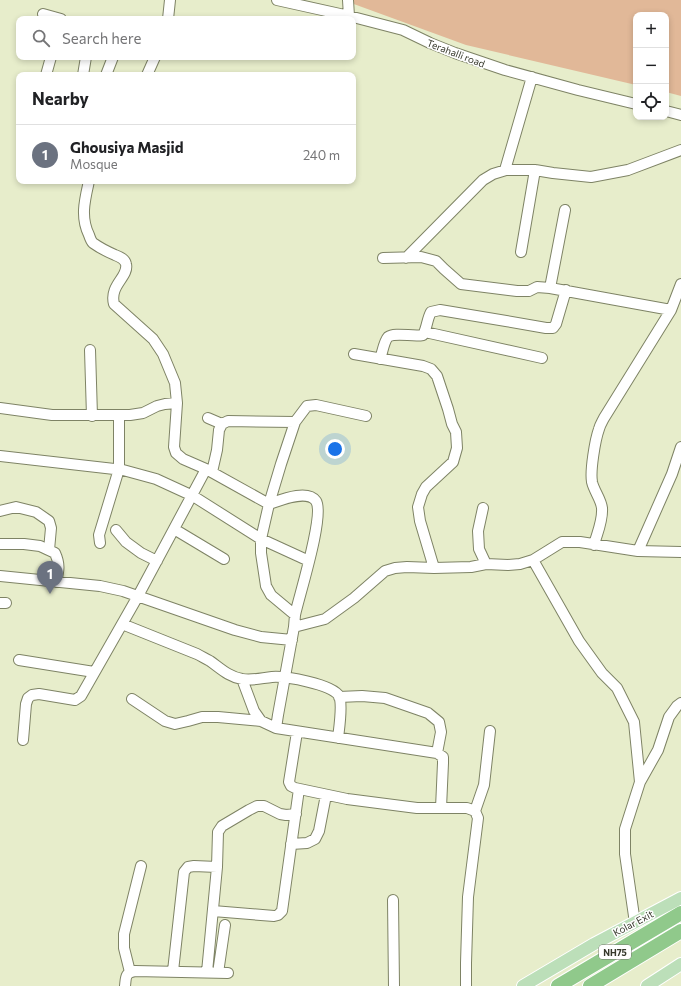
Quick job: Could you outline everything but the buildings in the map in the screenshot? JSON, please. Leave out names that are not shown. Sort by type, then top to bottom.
[{"type":"highway","name":"NH75","points":[[558,986],[676,915]]},
{"type":"highway","name":"NH75","points":[[590,986],[676,934]]},
{"type":"main road","name":"Kolar Exit","points":[[523,986],[594,944],[681,898]]},
{"type":"main road","points":[[647,986],[681,964]]},
{"type":"street","points":[[168,16],[170,0]]},
{"type":"street","name":"Terahalli road","points":[[277,0],[349,16]]},
{"type":"street","points":[[348,0],[349,16]]},
{"type":"street","points":[[43,14],[50,16]]},
{"type":"street","name":"Terahalli road","points":[[356,18],[403,30],[455,54],[504,70],[633,103]]},
{"type":"street","points":[[47,72],[50,60]]},
{"type":"street","points":[[84,72],[86,60]]},
{"type":"street","points":[[107,72],[112,60]]},
{"type":"street","points":[[148,72],[154,60]]},
{"type":"street","points":[[504,170],[532,77]]},
{"type":"street","points":[[669,112],[681,115]]},
{"type":"street","points":[[406,258],[483,180],[493,174],[504,170],[535,170],[591,177],[628,170],[681,150]]},
{"type":"street","points":[[521,252],[535,170]]},
{"type":"street","points":[[88,184],[84,204],[83,220],[92,242],[123,259],[126,264],[126,270],[114,291],[114,304],[153,339],[163,354],[175,383],[177,403],[174,447],[176,453],[183,459],[209,471],[269,504],[297,495],[309,497],[316,501],[318,510],[316,533],[294,615],[292,640],[276,728]]},
{"type":"street","points":[[550,288],[566,210]]},
{"type":"street","points":[[383,258],[421,257],[436,261],[461,284],[517,291],[529,291],[537,287],[550,288],[671,310]]},
{"type":"street","points":[[594,545],[602,523],[602,508],[592,482],[592,471],[598,430],[679,297],[681,284]]},
{"type":"street","points":[[380,359],[385,342],[388,338],[395,335],[423,335],[431,312],[440,310],[553,328],[556,324],[566,290]]},
{"type":"street","points":[[425,332],[542,358]]},
{"type":"street","points":[[90,350],[92,416]]},
{"type":"street","points":[[354,354],[424,366],[431,369],[437,376],[452,424],[456,432],[457,448],[453,462],[426,488],[422,494],[418,507],[420,521],[434,568]]},
{"type":"street","points":[[0,408],[52,415],[130,415],[143,413],[157,406],[177,403]]},
{"type":"street","points":[[294,615],[271,595],[266,586],[261,553],[261,539],[269,504],[295,422],[306,406],[316,405],[366,416]]},
{"type":"street","points":[[100,543],[99,535],[118,469],[119,415]]},
{"type":"street","points":[[208,418],[222,424]]},
{"type":"street","points":[[23,740],[26,704],[28,698],[32,695],[39,694],[75,700],[81,696],[174,529],[209,471],[217,450],[219,430],[222,424],[228,421],[295,422]]},
{"type":"street","points":[[638,552],[672,474],[681,447]]},
{"type":"street","points":[[0,456],[118,469],[156,479],[193,496],[261,539],[309,561]]},
{"type":"street","points":[[0,511],[16,507],[36,512],[49,521],[51,528],[49,550]]},
{"type":"street","points":[[482,508],[478,531],[479,549],[486,564]]},
{"type":"street","points":[[174,529],[224,559]]},
{"type":"street","points":[[116,530],[126,542],[141,553],[157,561]]},
{"type":"street","points":[[294,627],[325,619],[354,598],[385,571],[395,568],[472,567],[486,564],[520,564],[533,560],[562,542],[580,542],[638,552],[681,552]]},
{"type":"street","points":[[0,544],[40,546],[55,553],[59,560],[59,570],[56,582]]},
{"type":"street","points":[[533,560],[579,641],[602,673],[617,688],[634,722],[640,782]]},
{"type":"street","points":[[0,576],[100,586],[123,591],[235,630],[261,637],[292,640]]},
{"type":"street","points":[[122,624],[196,654],[208,660],[225,672],[242,680],[285,677],[333,690],[339,696],[341,716],[338,738]]},
{"type":"street","points":[[19,660],[94,672]]},
{"type":"street","points":[[242,680],[254,711],[261,720],[276,728],[436,753],[443,757],[441,808]]},
{"type":"street","points":[[339,696],[385,698],[428,714],[439,722],[441,732],[436,753]]},
{"type":"street","points":[[132,699],[165,721],[175,724],[202,717],[261,720]]},
{"type":"street","points":[[634,923],[625,854],[625,829],[640,782],[658,750],[669,717],[681,703]]},
{"type":"street","points":[[466,986],[468,897],[478,818],[475,811],[484,784],[490,731]]},
{"type":"street","points":[[297,732],[289,782],[291,786],[347,799],[417,808],[467,808],[475,811]]},
{"type":"street","points":[[212,911],[274,916],[278,915],[282,911],[300,789]]},
{"type":"street","points":[[291,844],[307,843],[315,839],[319,831],[326,795]]},
{"type":"street","points":[[206,972],[217,867],[218,832],[222,826],[258,806],[264,806],[280,814],[296,814]]},
{"type":"street","points":[[130,972],[124,948],[124,934],[141,866]]},
{"type":"street","points":[[174,971],[184,872],[188,867],[194,866],[217,867]]},
{"type":"street","points":[[393,900],[394,986]]},
{"type":"street","points":[[125,986],[126,976],[130,972],[135,971],[223,973],[225,925]]},
{"type":"shaded area","points":[[351,0],[681,0],[681,96],[669,93],[669,12],[633,12],[633,84],[466,45],[351,3]]},
{"type":"place","name":"Ghousiya Masjid","points":[[50,594]]}]
